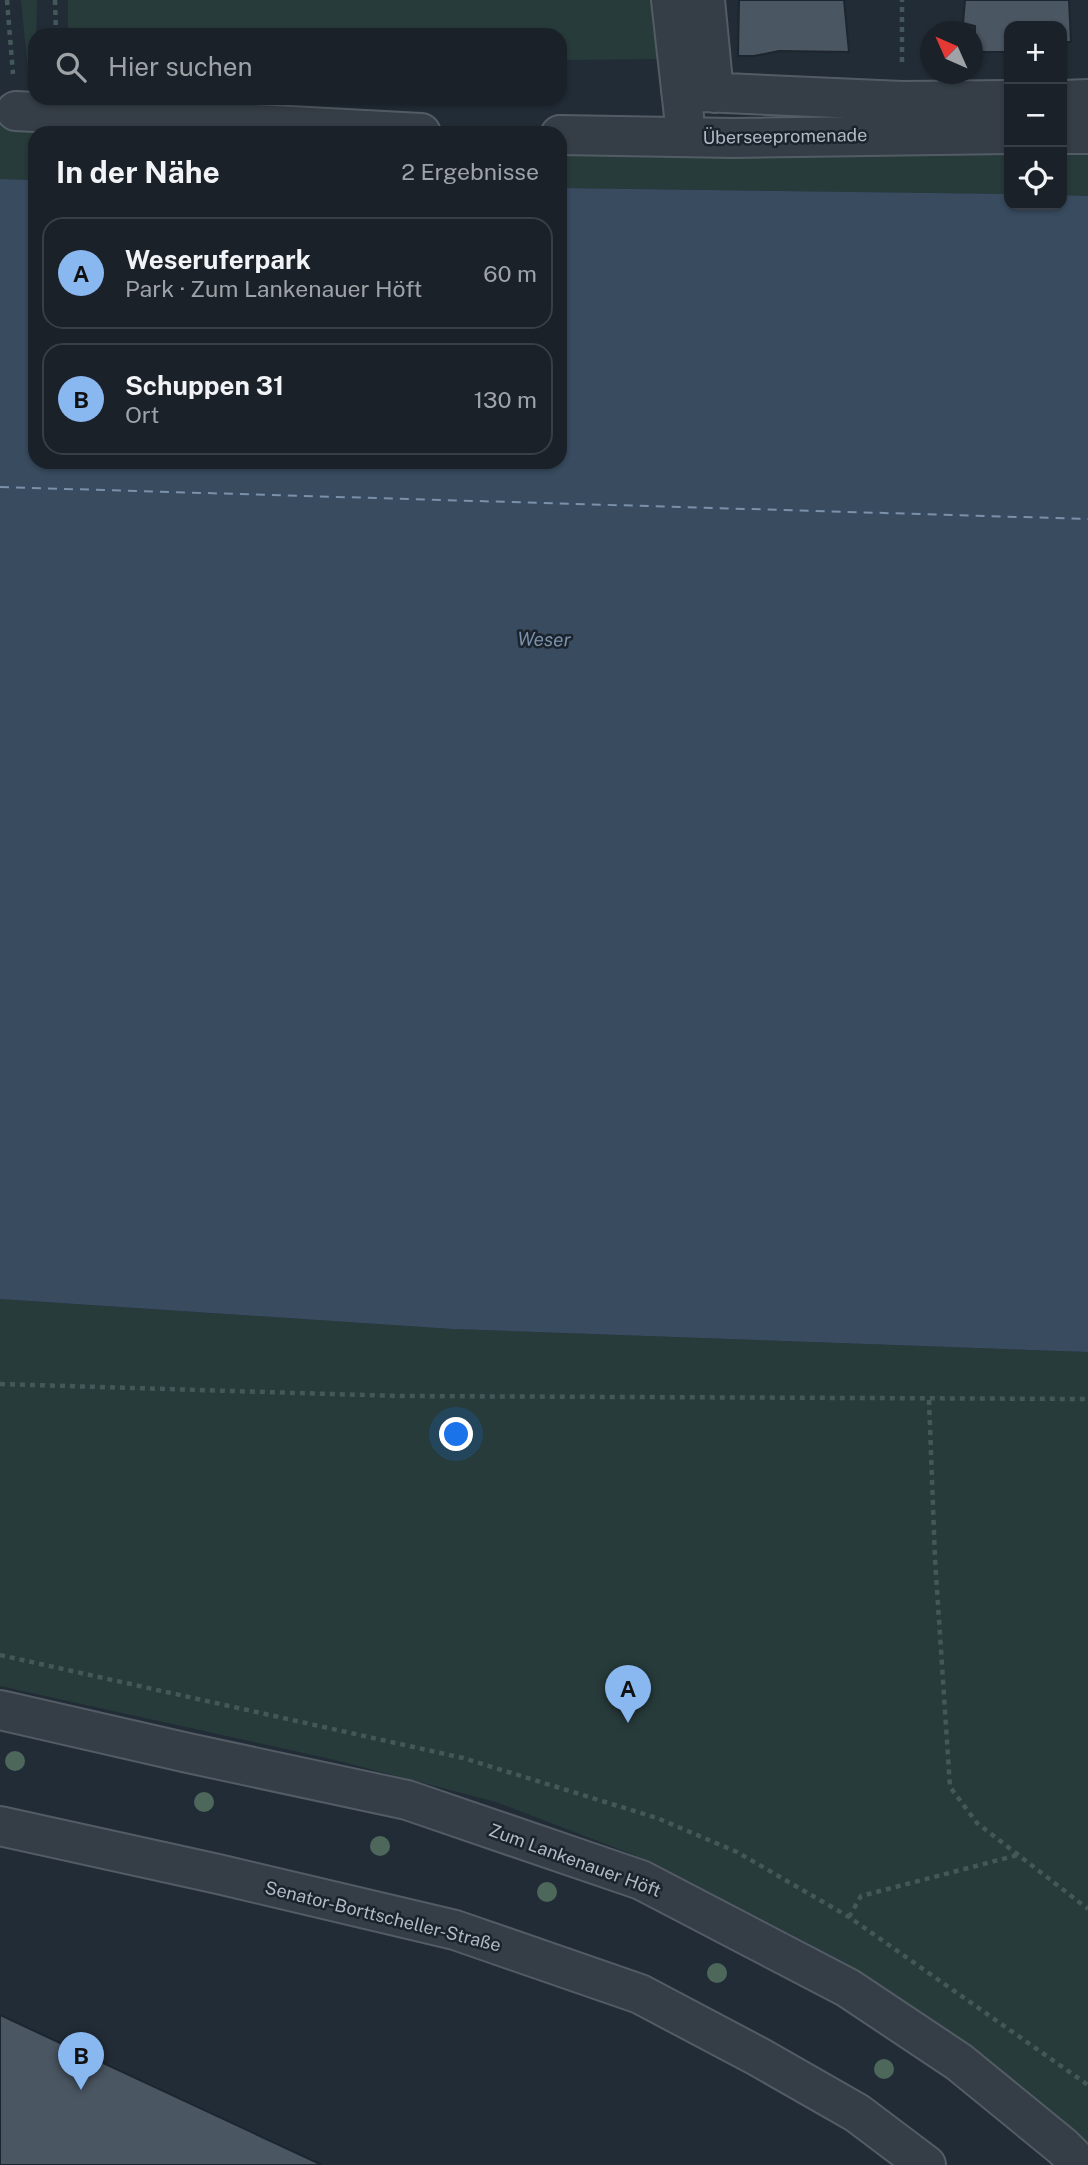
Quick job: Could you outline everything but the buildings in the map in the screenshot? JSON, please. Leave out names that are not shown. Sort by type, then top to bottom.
[{"type":"street","points":[[671,0],[698,92]]},
{"type":"street","points":[[687,137],[698,92],[705,0]]},
{"type":"street","name":"Überseepromenade","points":[[698,92],[902,101],[1004,100]]},
{"type":"street","points":[[1067,100],[1088,99]]},
{"type":"street","points":[[16,111],[57,111],[305,126]]},
{"type":"street","name":"Überseepromenade","points":[[567,135],[687,137],[1004,134]]},
{"type":"street","points":[[1067,134],[1088,134]]},
{"type":"street","name":"Zum Lankenauer Höft","points":[[0,1710],[407,1800],[641,1880],[848,1988],[959,2062],[1063,2147],[1081,2165]]},
{"type":"street","name":"Senator-Borttscheller-Straße","points":[[0,1826],[455,1930],[640,1994],[857,2113],[926,2165]]},
{"type":"path","points":[[8,0],[16,111]]},
{"type":"path","points":[[55,0],[56,28]]},
{"type":"path","points":[[902,0],[902,101]]},
{"type":"path","points":[[0,1384],[398,1396],[1088,1399]]},
{"type":"path","points":[[929,1400],[935,1559],[950,1787],[977,1823],[1088,1909]]},
{"type":"path","points":[[849,1917],[861,1896],[1018,1855]]},
{"type":"green space","points":[[21,0],[37,0],[36,28],[28,28],[28,71]]},
{"type":"green space","points":[[68,0],[656,0],[662,59],[567,60],[567,28],[68,28]]},
{"type":"green space","points":[[0,119],[104,126],[28,126],[28,180],[0,179]]},
{"type":"green space","points":[[1067,150],[1088,150],[1088,196],[1067,195]]},
{"type":"green space","points":[[567,151],[1004,151],[1004,194],[567,188]]},
{"type":"green space","points":[[0,1299],[452,1329],[1088,1352],[1088,2144],[957,2038],[880,1987],[800,1939],[647,1860],[496,1802],[335,1760],[0,1686]]},
{"type":"water","name":"Weser","points":[[0,179],[28,180],[28,469],[567,469],[567,188],[1004,194],[1004,210],[1067,210],[1067,195],[1088,196],[1088,1352],[452,1329],[0,1299]]},
{"type":"ferry route","points":[[0,487],[1088,519]]},
{"type":"place","name":"Weseruferpark","points":[[628,1723]]},
{"type":"place","name":"Schuppen 31","points":[[81,2090]]}]
